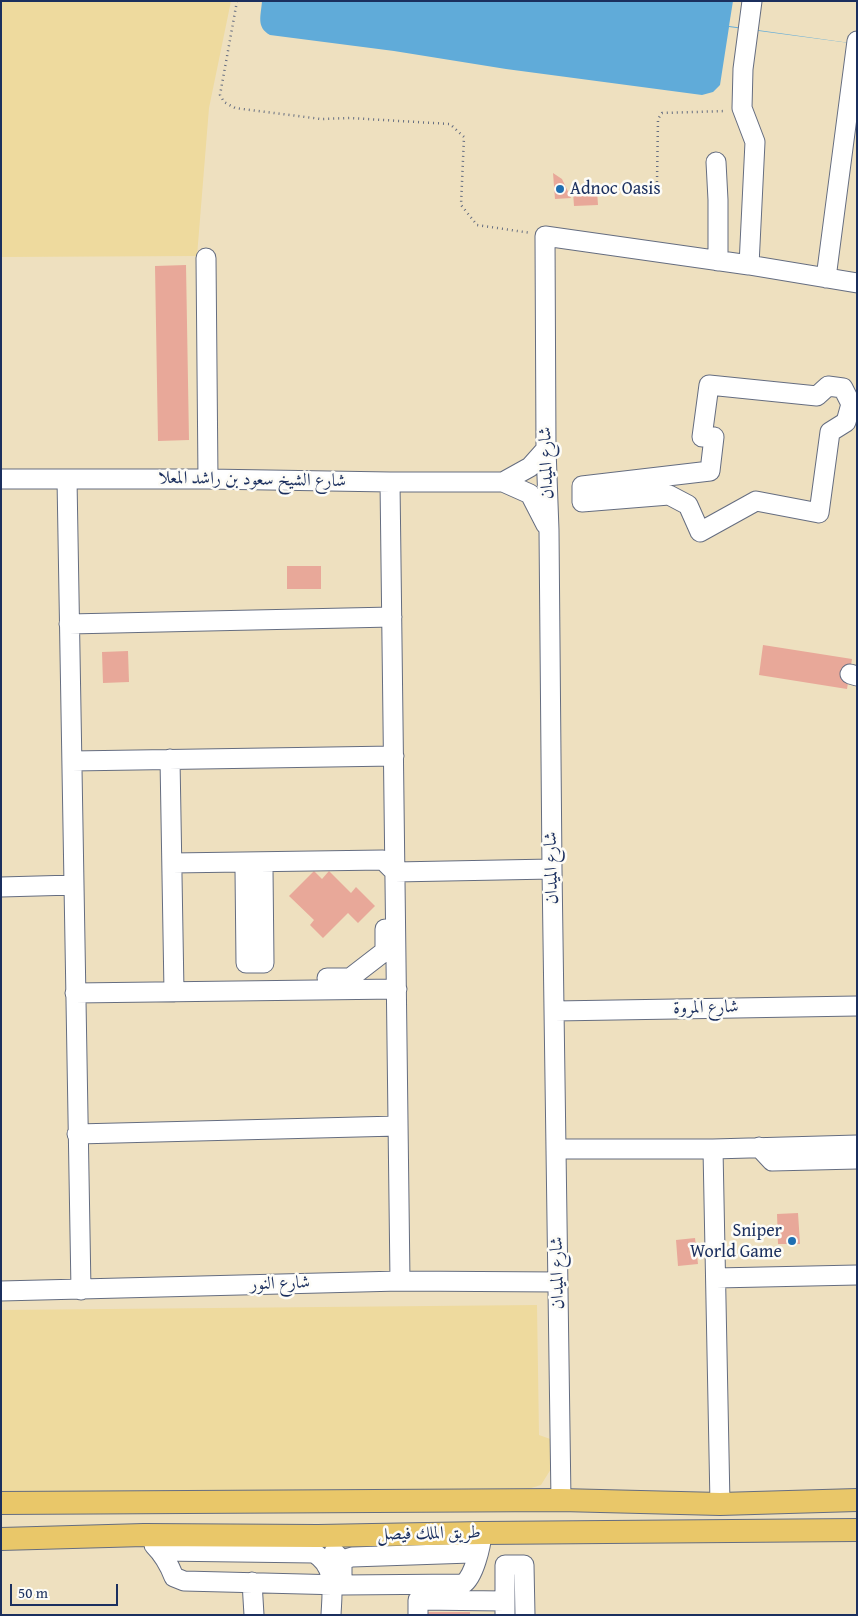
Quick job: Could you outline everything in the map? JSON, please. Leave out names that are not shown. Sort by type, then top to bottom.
[{"type":"main road","name":"طريق الملك فيصل","points":[[1,1503],[561,1500],[720,1504],[857,1500]]},
{"type":"main road","name":"طريق الملك فيصل","points":[[1,1539],[144,1535],[318,1536],[857,1530]]},
{"type":"street","points":[[749,265],[755,142],[742,108],[743,69],[752,1]]},
{"type":"street","points":[[826,278],[857,41]]},
{"type":"street","points":[[716,162],[718,261]]},
{"type":"street","points":[[546,236],[749,265],[857,283]]},
{"type":"street","name":"شارع الميدان","points":[[546,236],[546,449],[549,530],[561,1500]]},
{"type":"street","points":[[1,466],[208,473],[206,258]]},
{"type":"street","points":[[709,385],[817,396],[828,386],[843,388],[851,404],[846,422],[830,432],[819,513],[756,501],[700,532],[688,505],[669,495],[582,502],[582,486],[710,471],[714,437],[702,437],[709,385]]},
{"type":"street","name":"شارع الشيخ سعود بن راشد المعلا","points":[[503,482],[530,467],[546,449]]},
{"type":"street","name":"شارع الشيخ سعود بن راشد المعلا","points":[[1,479],[67,479],[208,473],[390,482],[503,482],[530,494],[549,530]]},
{"type":"street","points":[[67,479],[80,1290]]},
{"type":"street","points":[[75,993],[174,992],[249,978],[350,978],[386,951],[389,866],[395,824],[390,482]]},
{"type":"street","points":[[69,624],[392,616]]},
{"type":"street","points":[[72,761],[394,756]]},
{"type":"street","points":[[170,759],[174,992]]},
{"type":"street","points":[[72,808],[85,819],[87,957],[75,964]]},
{"type":"street","points":[[172,863],[552,869]]},
{"type":"street","points":[[389,866],[397,990],[400,1281]]},
{"type":"street","points":[[1,887],[74,885]]},
{"type":"street","points":[[249,978],[397,990]]},
{"type":"street","name":"شارع المروة","points":[[555,1011],[857,1006]]},
{"type":"street","points":[[78,1134],[398,1126]]},
{"type":"street","points":[[556,1149],[857,1145]]},
{"type":"street","points":[[759,1147],[772,1161],[857,1159]]},
{"type":"street","points":[[713,1148],[720,1504]]},
{"type":"street","points":[[716,1278],[857,1275]]},
{"type":"street","name":"شارع النور","points":[[1,1291],[400,1281],[558,1282]]},
{"type":"street","points":[[144,1535],[160,1551],[174,1576],[184,1581],[337,1585],[463,1584],[468,1581],[474,1567],[482,1542],[482,1533]]},
{"type":"street","points":[[318,1536],[342,1560]]},
{"type":"street","points":[[160,1551],[314,1553],[323,1558],[337,1585]]},
{"type":"street","points":[[342,1560],[352,1557],[471,1553],[482,1608]]},
{"type":"street","points":[[331,1615],[342,1560]]},
{"type":"street","points":[[418,1615],[418,1600],[482,1608],[505,1608],[504,1565],[524,1565],[525,1615]]},
{"type":"street","points":[[252,1582],[254,1615]]},
{"type":"path","points":[[237,1],[220,95],[224,102],[235,108],[321,118],[450,124],[464,136],[461,205],[477,224],[546,236]]},
{"type":"path","points":[[657,182],[658,120],[662,113],[727,111],[742,108]]},
{"type":"sand","points":[[1,1],[231,1],[209,108],[197,256],[1,257]]},
{"type":"sand","points":[[537,1305],[539,1435],[556,1441],[554,1464],[541,1485],[518,1492],[1,1495],[1,1310]]},
{"type":"water","points":[[262,1],[857,1],[857,44],[729,27],[720,85],[713,92],[702,95],[270,35],[261,25]]},
{"type":"pier","points":[[733,1],[857,1],[857,44],[729,26]]},
{"type":"building","name":"Adnoc Oasis","points":[[553,173],[562,179],[571,198],[555,199]]},
{"type":"building","points":[[597,191],[598,205],[574,206],[573,192]]},
{"type":"building","points":[[186,265],[189,440],[158,441],[155,266]]},
{"type":"building","points":[[287,566],[321,566],[321,589],[287,589]]},
{"type":"building","points":[[763,645],[852,659],[847,689],[759,675]]},
{"type":"building","points":[[128,651],[129,682],[103,683],[102,652]]},
{"type":"building","points":[[314,871],[322,879],[329,871],[351,893],[356,887],[375,906],[358,923],[348,913],[323,938],[310,925],[314,920],[289,896]]},
{"type":"building","points":[[798,1213],[800,1244],[778,1244],[777,1214]]},
{"type":"building","points":[[695,1238],[698,1264],[678,1266],[676,1240]]},
{"type":"building","points":[[426,1612],[470,1612],[470,1615],[426,1615]]},
{"type":"place","name":"Adnoc Oasis","points":[[560,189]]},
{"type":"place","name":"Sniper World Game","points":[[792,1241]]}]
